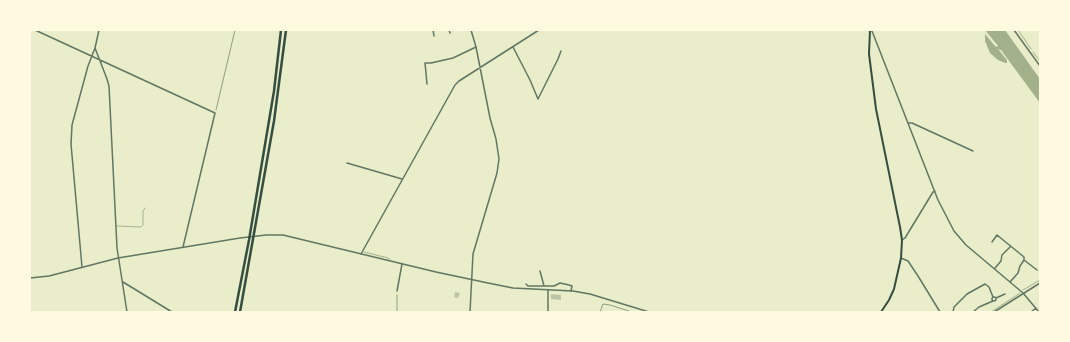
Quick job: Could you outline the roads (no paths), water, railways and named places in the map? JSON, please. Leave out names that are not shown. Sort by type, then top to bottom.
[{"type":"highway","points":[[235,312],[274,91],[281,30]]},
{"type":"highway","points":[[240,312],[274,121],[286,30]]},
{"type":"main road","points":[[870,30],[869,54],[876,109],[902,240],[901,258],[891,295],[881,312]]},
{"type":"street","points":[[35,30],[215,113],[183,248]]},
{"type":"street","points":[[82,266],[71,144],[72,125],[99,30]]},
{"type":"street","points":[[433,30],[434,36]]},
{"type":"street","points":[[470,312],[473,254],[497,173],[499,158],[498,147],[490,118],[476,47],[471,30]]},
{"type":"street","points":[[361,254],[455,85],[480,67],[539,30]]},
{"type":"street","points":[[870,30],[872,31],[943,210],[957,235],[969,248],[995,268],[1023,293],[1039,312]]},
{"type":"street","points":[[1014,30],[1040,66]]},
{"type":"street","points":[[427,84],[425,63],[453,58],[476,47]]},
{"type":"street","points":[[513,47],[538,99],[561,51]]},
{"type":"street","points":[[95,48],[109,86],[118,258],[127,312]]},
{"type":"street","points":[[908,123],[912,123],[973,151]]},
{"type":"street","points":[[347,163],[402,179]]},
{"type":"street","points":[[902,240],[905,239],[935,191]]},
{"type":"street","points":[[30,278],[49,276],[82,266],[118,258],[266,235],[290,236],[402,264],[513,288],[571,291],[604,298],[649,312]]},
{"type":"street","points":[[992,242],[997,235],[1024,257],[1024,260],[1037,270]]},
{"type":"street","points":[[995,268],[1001,261],[1002,255],[1011,246]]},
{"type":"street","points":[[901,258],[908,261],[921,279],[940,312]]},
{"type":"street","points":[[1010,282],[1018,273],[1024,260]]},
{"type":"street","points":[[397,292],[402,264]]},
{"type":"street","points":[[540,271],[544,286]]},
{"type":"street","points":[[122,282],[172,312]]},
{"type":"street","points":[[526,284],[534,286],[554,286],[560,283],[569,284],[572,286],[571,291]]},
{"type":"street","points":[[994,312],[1040,283]]},
{"type":"street","points":[[953,312],[954,307],[967,294],[985,284],[989,287],[993,296],[993,301]]},
{"type":"street","points":[[548,290],[548,312]]},
{"type":"street","points":[[973,312],[979,307],[1005,294]]},
{"type":"street","points":[[1031,312],[1036,308]]},
{"type":"lane","points":[[116,226],[141,227],[143,225],[142,213],[145,208]]},
{"type":"waterway","points":[[1018,30],[1031,49]]},
{"type":"waterway","points":[[1033,52],[1040,61]]},
{"type":"waterway","points":[[364,252],[384,257]]},
{"type":"waterway","points":[[385,257],[390,259]]},
{"type":"waterway","points":[[1023,290],[1040,280]]},
{"type":"waterway","points":[[991,312],[1020,293]]}]
